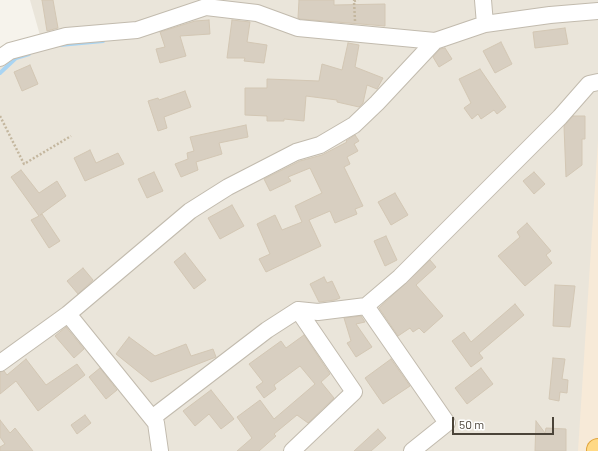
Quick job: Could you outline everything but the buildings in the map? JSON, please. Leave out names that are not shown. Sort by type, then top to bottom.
[{"type":"street","points":[[483,0],[485,24]]},
{"type":"street","points":[[0,58],[10,51],[66,36],[137,30],[206,7],[257,13],[298,28],[435,41],[485,24],[550,14],[598,11]]},
{"type":"street","points":[[0,363],[68,314],[190,211],[228,187],[296,152],[320,144],[354,125],[377,103],[435,41]]},
{"type":"street","points":[[152,418],[267,330],[298,310],[318,312],[366,306],[400,277],[555,122],[589,84],[598,82]]},
{"type":"street","points":[[366,306],[447,422],[412,451]]},
{"type":"street","points":[[292,451],[354,392],[298,310]]},
{"type":"street","points":[[68,314],[156,423],[160,451]]},
{"type":"path","points":[[355,33],[354,1],[358,0]]},
{"type":"path","points":[[0,116],[24,164],[72,136]]},
{"type":"shaded area","points":[[30,0],[598,0],[598,451],[0,451],[0,63],[43,46]]},
{"type":"shaded area","points":[[598,140],[598,451],[578,451]]},
{"type":"waterway","points":[[60,45],[103,41]]},
{"type":"waterway","points":[[0,73],[16,58],[29,54]]}]
